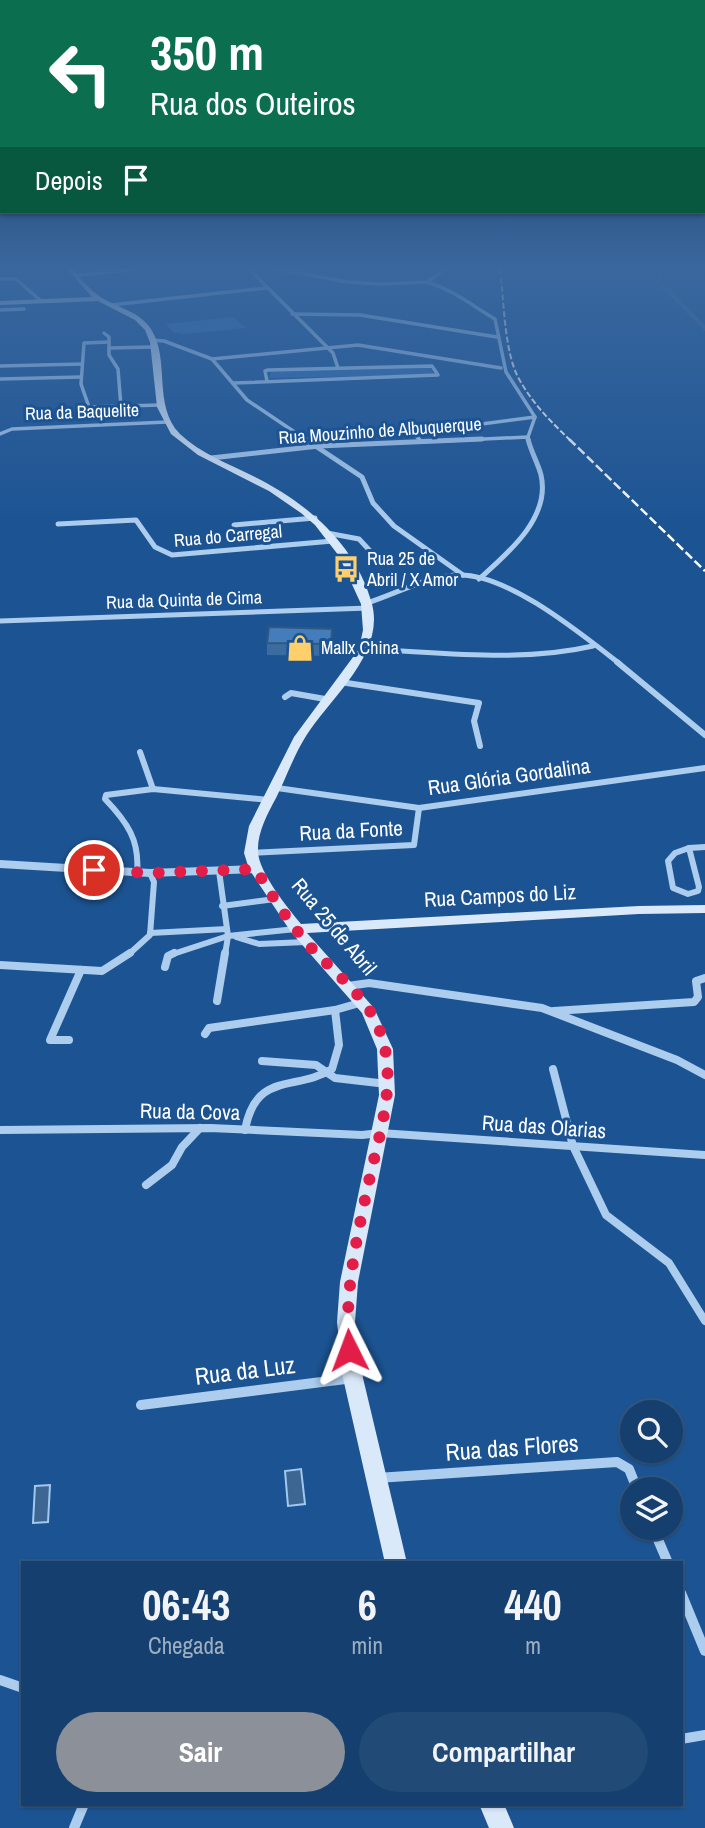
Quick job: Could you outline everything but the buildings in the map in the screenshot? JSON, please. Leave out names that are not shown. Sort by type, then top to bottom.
[{"type":"main road","points":[[153,354],[160,405],[167,422],[188,445],[211,458],[230,461],[287,496],[315,518],[355,575],[368,605],[368,635],[364,649],[337,682],[300,737],[253,832],[251,853]]},
{"type":"main road","name":"Rua 25 de Abril","points":[[251,853],[256,869],[296,929],[363,1002],[383,1040],[387,1084],[380,1133],[349,1282],[346,1322],[353,1378],[396,1561]]},
{"type":"main road","name":"Rua Campos do Liz","points":[[296,929],[639,910],[705,909]]},
{"type":"main road","points":[[492,1806],[502,1828]]},
{"type":"street","points":[[83,354],[81,377],[89,407],[160,405]]},
{"type":"street","points":[[110,354],[118,366],[121,407]]},
{"type":"street","points":[[200,354],[212,359],[247,400],[362,477],[368,486],[370,499],[386,517],[431,555],[463,575],[479,579],[532,603],[648,686],[683,720],[705,735]]},
{"type":"street","points":[[212,359],[261,354]]},
{"type":"street","points":[[333,354],[338,368]]},
{"type":"street","points":[[418,354],[501,368]]},
{"type":"street","points":[[499,354],[501,368],[517,396],[535,417]]},
{"type":"street","points":[[234,383],[438,376],[432,366],[435,357]]},
{"type":"street","points":[[0,366],[82,364]]},
{"type":"street","points":[[267,381],[266,370],[432,366]]},
{"type":"street","points":[[0,379],[81,377]]},
{"type":"street","points":[[479,579],[513,547],[534,515],[542,481],[528,437],[535,417]]},
{"type":"street","points":[[420,440],[413,433],[535,417]]},
{"type":"street","name":"Rua da Baquelite","points":[[0,434],[12,429],[167,422]]},
{"type":"street","name":"Rua Mouzinho de Albuquerque","points":[[230,461],[319,446],[528,437]]},
{"type":"street","points":[[234,525],[315,518]]},
{"type":"street","name":"Rua do Carregal","points":[[58,524],[136,519],[142,532],[160,552],[173,555],[330,537],[359,539],[372,553]]},
{"type":"street","name":"Rua da Quinta de Cima","points":[[0,621],[368,605],[463,575]]},
{"type":"street","points":[[364,649],[483,654],[572,650],[593,646]]},
{"type":"street","points":[[337,682],[479,703],[474,721],[480,746]]},
{"type":"street","points":[[285,698],[291,692],[325,699]]},
{"type":"street","points":[[140,752],[153,789]]},
{"type":"street","name":"Rua Glória Gordalina","points":[[143,873],[136,838],[104,799],[106,795],[153,789],[273,794],[419,808],[705,768]]},
{"type":"street","name":"Rua da Fonte","points":[[251,853],[414,845],[419,808]]},
{"type":"street","points":[[689,848],[698,891],[688,894],[673,888],[668,860],[679,851],[689,848],[705,847]]},
{"type":"street","points":[[0,864],[143,873],[256,869]]},
{"type":"street","points":[[217,1001],[227,932],[219,872]]},
{"type":"street","points":[[0,965],[102,971],[119,963],[150,933],[154,882],[143,873]]},
{"type":"street","points":[[696,874],[705,875]]},
{"type":"street","points":[[222,906],[275,899]]},
{"type":"street","points":[[150,933],[296,929]]},
{"type":"street","points":[[227,932],[259,944],[306,942]]},
{"type":"street","points":[[165,967],[169,956],[177,951],[221,941],[227,932]]},
{"type":"street","points":[[69,1040],[50,1040],[81,970]]},
{"type":"street","points":[[550,1011],[694,1002],[698,997],[696,981],[705,978]]},
{"type":"street","points":[[348,986],[369,983],[550,1011],[677,1060],[705,1075]]},
{"type":"street","points":[[205,1034],[209,1028],[335,1010],[363,1002]]},
{"type":"street","points":[[245,1130],[249,1110],[278,1084],[311,1082],[327,1073],[337,1060],[335,1010]]},
{"type":"street","points":[[262,1061],[316,1065],[335,1078],[387,1084]]},
{"type":"street","points":[[553,1069],[573,1146],[606,1216],[669,1262],[705,1321]]},
{"type":"street","points":[[146,1185],[172,1165],[182,1147],[200,1128]]},
{"type":"street","name":"Rua da Cova","points":[[0,1130],[200,1128],[362,1135],[380,1133]]},
{"type":"street","name":"Rua das Olarias","points":[[380,1133],[705,1155]]},
{"type":"street","name":"Rua da Luz","points":[[141,1405],[353,1378]]},
{"type":"street","name":"Rua das Flores","points":[[375,1478],[617,1462],[629,1469],[632,1477]]},
{"type":"street","points":[[658,1540],[667,1561]]},
{"type":"street","points":[[683,1598],[705,1651]]},
{"type":"street","points":[[0,1680],[21,1687]]},
{"type":"street","points":[[683,1739],[705,1735]]},
{"type":"street","points":[[74,1828],[84,1806]]},
{"type":"shaded area","points":[[429,367],[434,374],[269,378],[271,371]]},
{"type":"shaded area","points":[[301,1469],[305,1504],[288,1506],[285,1471]]},
{"type":"shaded area","points":[[50,1485],[48,1522],[33,1523],[35,1486]]},
{"type":"railway","points":[[510,354],[523,386],[569,439]]},
{"type":"railway","points":[[569,439],[705,571]]},
{"type":"place","name":"Rua 25 de Abril / X Amor","points":[[346,569]]},
{"type":"place","name":"Mallx China","points":[[300,648]]},
{"type":"route","points":[[94,870],[191,873],[256,869],[306,942],[363,1002],[377,1024],[388,1067],[387,1095],[349,1282],[346,1322],[349,1350]]}]
